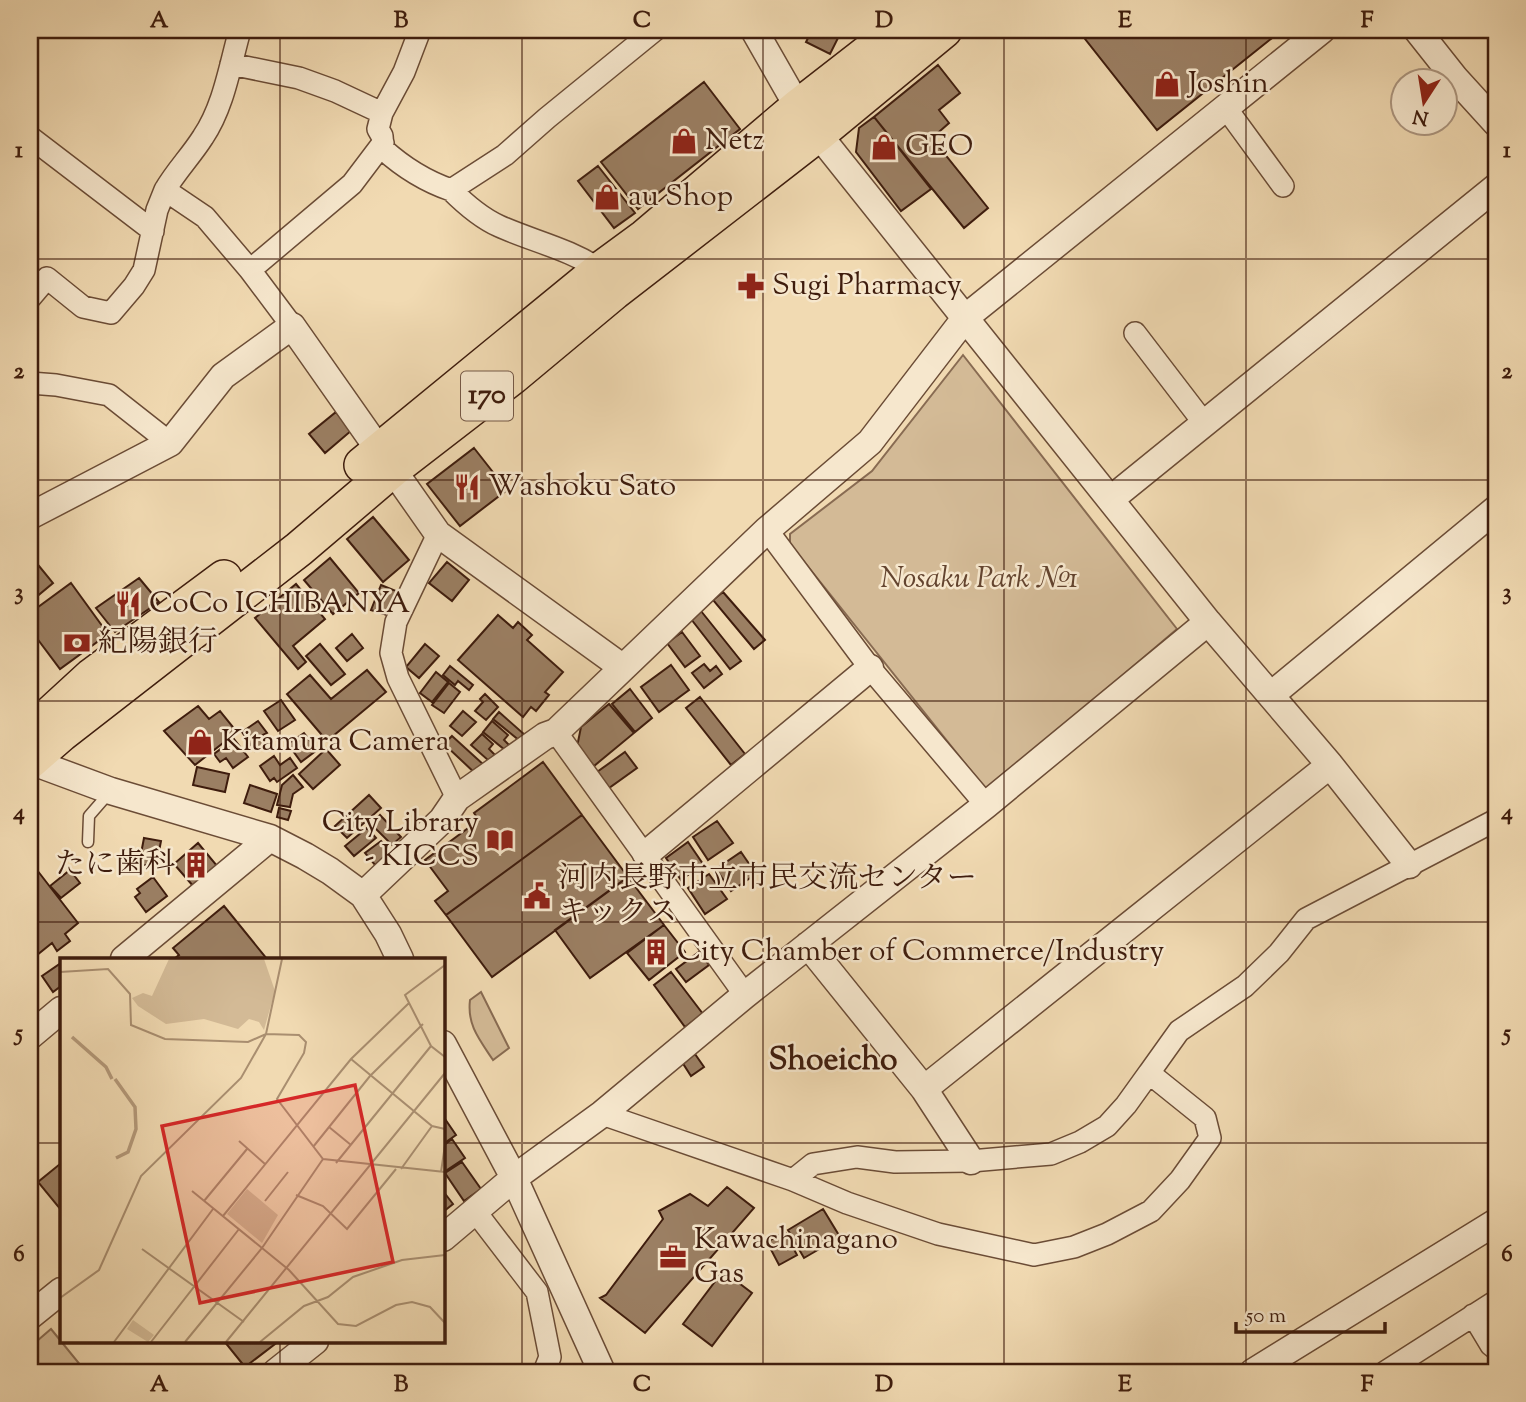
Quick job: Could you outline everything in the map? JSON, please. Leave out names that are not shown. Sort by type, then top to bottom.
[{"type":"highway","name":"170","points":[[30,732],[92,676],[295,524],[386,460],[515,381],[808,120],[897,30]]},
{"type":"highway","name":"170","points":[[30,761],[71,726],[299,549],[386,460],[600,270],[808,120],[944,30]]},
{"type":"street","points":[[30,298],[47,278],[83,307],[111,313],[134,286],[144,270],[157,210],[165,190],[204,136],[220,102],[240,30]]},
{"type":"street","points":[[420,30],[404,72],[377,128],[383,149],[401,166],[451,190],[468,207],[496,225],[585,260],[600,270]]},
{"type":"street","points":[[451,190],[505,155],[655,30]]},
{"type":"street","points":[[754,30],[808,120],[1208,622],[1330,765],[1409,865]]},
{"type":"street","points":[[363,895],[442,820],[457,798],[545,736],[556,732],[767,530],[870,442],[966,317],[1322,30]]},
{"type":"street","points":[[1417,30],[1455,78],[1496,123]]},
{"type":"street","points":[[231,64],[299,78],[382,113]]},
{"type":"street","points":[[1226,108],[1283,186]]},
{"type":"street","points":[[30,137],[153,231]]},
{"type":"street","points":[[250,270],[352,184],[383,143]]},
{"type":"street","points":[[1111,499],[1496,187]]},
{"type":"street","points":[[165,190],[205,217],[250,270],[438,534],[622,667]]},
{"type":"street","points":[[30,516],[170,443],[223,376],[292,326]]},
{"type":"street","points":[[1135,333],[1205,423]]},
{"type":"street","points":[[30,383],[109,395],[170,443]]},
{"type":"street","points":[[1271,695],[1496,509]]},
{"type":"street","points":[[767,530],[870,668],[986,805]]},
{"type":"street","points":[[438,534],[396,622],[391,653],[398,677],[457,798]]},
{"type":"street","points":[[444,1237],[514,1178],[602,1114],[745,995],[986,805],[1208,622]]},
{"type":"street","points":[[646,854],[870,668]]},
{"type":"street","points":[[556,732],[745,995]]},
{"type":"street","points":[[30,761],[111,791],[270,838],[330,871],[363,895],[400,958]]},
{"type":"street","points":[[924,1089],[1330,765]]},
{"type":"street","points":[[793,1180],[813,1164],[858,1157],[895,1162],[971,1161],[1051,1154],[1080,1142],[1107,1126],[1126,1105],[1178,1031],[1245,986],[1279,953],[1306,919],[1496,821]]},
{"type":"street","points":[[128,958],[270,838]]},
{"type":"street","points":[[808,945],[924,1089],[971,1161]]},
{"type":"street","points":[[30,1036],[60,1011]]},
{"type":"street","points":[[444,1046],[514,1178],[602,1372]]},
{"type":"street","points":[[602,1114],[938,1234],[1034,1255],[1074,1247],[1107,1234],[1151,1210],[1180,1180],[1209,1138],[1205,1118],[1149,1073]]},
{"type":"street","points":[[475,1211],[537,1292],[550,1357],[544,1372]]},
{"type":"street","points":[[1253,1372],[1496,1222]]},
{"type":"street","points":[[30,1316],[60,1292]]},
{"type":"street","points":[[1385,1372],[1496,1301]]},
{"type":"street","points":[[1474,1315],[1490,1345],[1496,1349]]},
{"type":"street","points":[[276,1372],[314,1342]]},
{"type":"lane","points":[[88,842],[89,816],[111,791]]},
{"type":"green space","name":"Nosaku Park №1","points":[[963,355],[1177,629],[987,791],[790,544],[790,534],[872,471]]},
{"type":"green space","points":[[481,992],[509,1048],[493,1060],[475,1032],[470,1017],[470,1000]]},
{"type":"green space","points":[[51,1329],[86,1372],[30,1372],[30,1347]]},
{"type":"building","points":[[812,30],[832,30],[840,34],[830,54],[806,42]]},
{"type":"building","name":"Joshin","points":[[1078,30],[1265,30],[1272,38],[1157,130]]},
{"type":"building","points":[[938,65],[960,93],[939,110],[949,123],[932,138],[988,208],[964,228],[874,117]]},
{"type":"building","points":[[704,82],[740,129],[638,209],[601,162]]},
{"type":"building","points":[[874,117],[931,189],[901,211],[856,152],[859,128]]},
{"type":"building","points":[[598,166],[635,213],[614,228],[578,181]]},
{"type":"building","points":[[336,412],[352,430],[325,453],[309,434]]},
{"type":"building","name":"Washoku Sato","points":[[474,448],[507,490],[460,526],[427,484]]},
{"type":"building","points":[[373,517],[409,560],[383,582],[347,539]]},
{"type":"building","points":[[30,555],[53,583],[35,598],[30,592]]},
{"type":"building","points":[[330,558],[359,593],[333,614],[304,580]]},
{"type":"building","points":[[447,562],[469,580],[452,601],[429,583]]},
{"type":"building","name":"CoCo ICHIBANYA","points":[[139,578],[159,602],[115,632],[96,608]]},
{"type":"building","points":[[71,583],[108,634],[60,669],[30,629],[30,613]]},
{"type":"building","points":[[296,584],[325,619],[293,646],[306,662],[298,669],[255,618]]},
{"type":"building","points":[[381,585],[396,591],[387,615],[371,610]]},
{"type":"building","points":[[723,592],[765,640],[754,649],[713,600]]},
{"type":"building","points":[[701,611],[741,661],[730,669],[691,619]]},
{"type":"building","points":[[498,615],[513,628],[518,622],[532,635],[527,640],[563,672],[545,692],[549,695],[536,711],[531,707],[523,717],[458,660]]},
{"type":"building","points":[[682,632],[700,656],[685,667],[667,643]]},
{"type":"building","points":[[352,634],[363,648],[347,661],[336,648]]},
{"type":"building","points":[[320,644],[345,674],[331,685],[306,656]]},
{"type":"building","points":[[425,644],[439,656],[419,678],[406,667]]},
{"type":"building","points":[[704,664],[710,671],[716,666],[722,674],[704,688],[692,673]]},
{"type":"building","points":[[671,665],[689,690],[659,712],[641,687]]},
{"type":"building","points":[[450,666],[473,685],[469,690],[458,681],[455,685],[443,675]]},
{"type":"building","points":[[367,670],[386,692],[327,741],[287,694],[310,675],[331,699]]},
{"type":"building","points":[[436,672],[448,682],[432,702],[420,693]]},
{"type":"building","points":[[449,683],[460,692],[444,713],[432,705]]},
{"type":"building","points":[[630,689],[652,718],[635,732],[612,704]]},
{"type":"building","points":[[485,694],[498,707],[486,720],[475,711],[483,702],[480,699]]},
{"type":"building","points":[[700,697],[745,754],[731,765],[686,708]]},
{"type":"building","points":[[281,700],[295,720],[278,731],[264,711]]},
{"type":"building","points":[[609,704],[634,733],[594,766],[577,747],[581,727]]},
{"type":"building","points":[[198,706],[209,719],[220,711],[237,732],[195,765],[164,731]]},
{"type":"building","points":[[463,711],[476,722],[462,736],[450,726]]},
{"type":"building","points":[[499,712],[525,735],[520,741],[493,719]]},
{"type":"building","points":[[258,721],[267,733],[261,736],[266,744],[255,751],[242,732]]},
{"type":"building","points":[[492,721],[508,735],[504,740],[509,745],[505,750],[483,732]]},
{"type":"building","points":[[304,733],[317,750],[301,762],[288,744]]},
{"type":"building","points":[[482,734],[493,744],[489,749],[495,755],[489,761],[471,745]]},
{"type":"building","points":[[452,736],[485,766],[477,775],[444,744]]},
{"type":"building","points":[[234,739],[248,757],[233,768],[226,758],[220,762],[214,754]]},
{"type":"building","points":[[326,749],[340,765],[313,789],[299,774]]},
{"type":"building","points":[[625,752],[637,768],[609,788],[597,772]]},
{"type":"building","points":[[274,756],[280,765],[290,758],[297,768],[277,782],[274,778],[270,781],[260,766]]},
{"type":"building","name":"City Library - KICCS","points":[[543,762],[582,815],[446,915],[435,901],[448,891],[425,860],[479,820],[474,813]]},
{"type":"building","points":[[197,767],[229,774],[225,792],[193,785]]},
{"type":"building","points":[[293,775],[303,787],[293,794],[290,807],[277,805],[282,785]]},
{"type":"building","points":[[250,785],[277,794],[271,812],[244,803]]},
{"type":"building","points":[[369,795],[381,808],[347,838],[335,826]]},
{"type":"building","points":[[279,808],[291,811],[288,820],[277,817]]},
{"type":"building","points":[[380,815],[401,837],[392,845],[371,824]]},
{"type":"building","name":"河内長野市立市民交流センター キックス","points":[[582,815],[628,877],[492,977],[446,915]]},
{"type":"building","points":[[717,821],[733,843],[708,860],[693,837]]},
{"type":"building","points":[[367,828],[376,838],[354,856],[345,846]]},
{"type":"building","points":[[144,838],[161,841],[156,867],[139,864]]},
{"type":"building","points":[[381,841],[391,853],[375,865],[365,853]]},
{"type":"building","points":[[688,842],[703,864],[681,880],[666,858]]},
{"type":"building","name":"たに歯科","points":[[198,843],[218,867],[194,887],[174,864]]},
{"type":"building","points":[[741,852],[756,874],[731,891],[716,869]]},
{"type":"building","points":[[37,870],[78,923],[65,934],[70,941],[57,951],[52,943],[37,955],[30,946],[30,876]]},
{"type":"building","points":[[70,870],[80,883],[61,898],[50,886]]},
{"type":"building","points":[[709,874],[727,899],[705,914],[688,888]]},
{"type":"building","points":[[153,877],[167,896],[146,912],[135,897],[140,893],[137,889]]},
{"type":"building","points":[[628,877],[664,925],[590,978],[555,930]]},
{"type":"building","points":[[224,906],[266,958],[175,958],[179,955],[173,948]]},
{"type":"building","name":"City Chamber of Commerce/Industry","points":[[664,925],[685,952],[649,980],[627,953]]},
{"type":"building","points":[[699,952],[709,965],[686,982],[676,969]]},
{"type":"building","points":[[60,964],[60,987],[53,992],[42,976]]},
{"type":"building","points":[[671,972],[703,1014],[685,1027],[654,985]]},
{"type":"building","points":[[695,1054],[704,1067],[691,1076],[682,1062]]},
{"type":"building","points":[[444,1117],[456,1135],[444,1143]]},
{"type":"building","points":[[452,1139],[465,1158],[444,1172],[444,1145]]},
{"type":"building","points":[[462,1162],[481,1189],[464,1201],[445,1173]]},
{"type":"building","points":[[60,1164],[60,1209],[38,1182]]},
{"type":"building","name":"Kawachinagano Gas","points":[[727,1187],[754,1208],[645,1333],[600,1298],[606,1295],[663,1219],[659,1211],[690,1194],[708,1206]]},
{"type":"building","points":[[444,1192],[453,1204],[444,1211]]},
{"type":"building","points":[[823,1209],[840,1237],[804,1258],[788,1230]]},
{"type":"building","points":[[785,1232],[797,1255],[779,1265],[767,1242]]},
{"type":"building","points":[[723,1271],[752,1293],[712,1346],[683,1324]]},
{"type":"building","points":[[225,1342],[278,1342],[245,1367]]},
{"type":"place","name":"Joshin","points":[[1167,84]]},
{"type":"place","name":"Netz","points":[[684,141]]},
{"type":"place","name":"GEO","points":[[884,147]]},
{"type":"place","name":"au Shop","points":[[607,197]]},
{"type":"place","name":"Sugi Pharmacy","points":[[751,286]]},
{"type":"place","name":"Washoku Sato","points":[[467,487]]},
{"type":"place","name":"CoCo ICHIBANYA","points":[[128,604]]},
{"type":"place","name":"紀陽銀行","points":[[77,643]]},
{"type":"place","name":"Kitamura Camera","points":[[200,742]]},
{"type":"place","name":"City Library - KICCS","points":[[500,840]]},
{"type":"place","name":"たに歯科","points":[[196,865]]},
{"type":"place","name":"河内長野市立市民交流センター キックス","points":[[537,896]]},
{"type":"place","name":"City Chamber of Commerce/Industry","points":[[656,952]]},
{"type":"place","name":"Kawachinagano Gas","points":[[673,1257]]},
{"type":"district","name":"Shoeicho","points":[[833,1061]]}]
